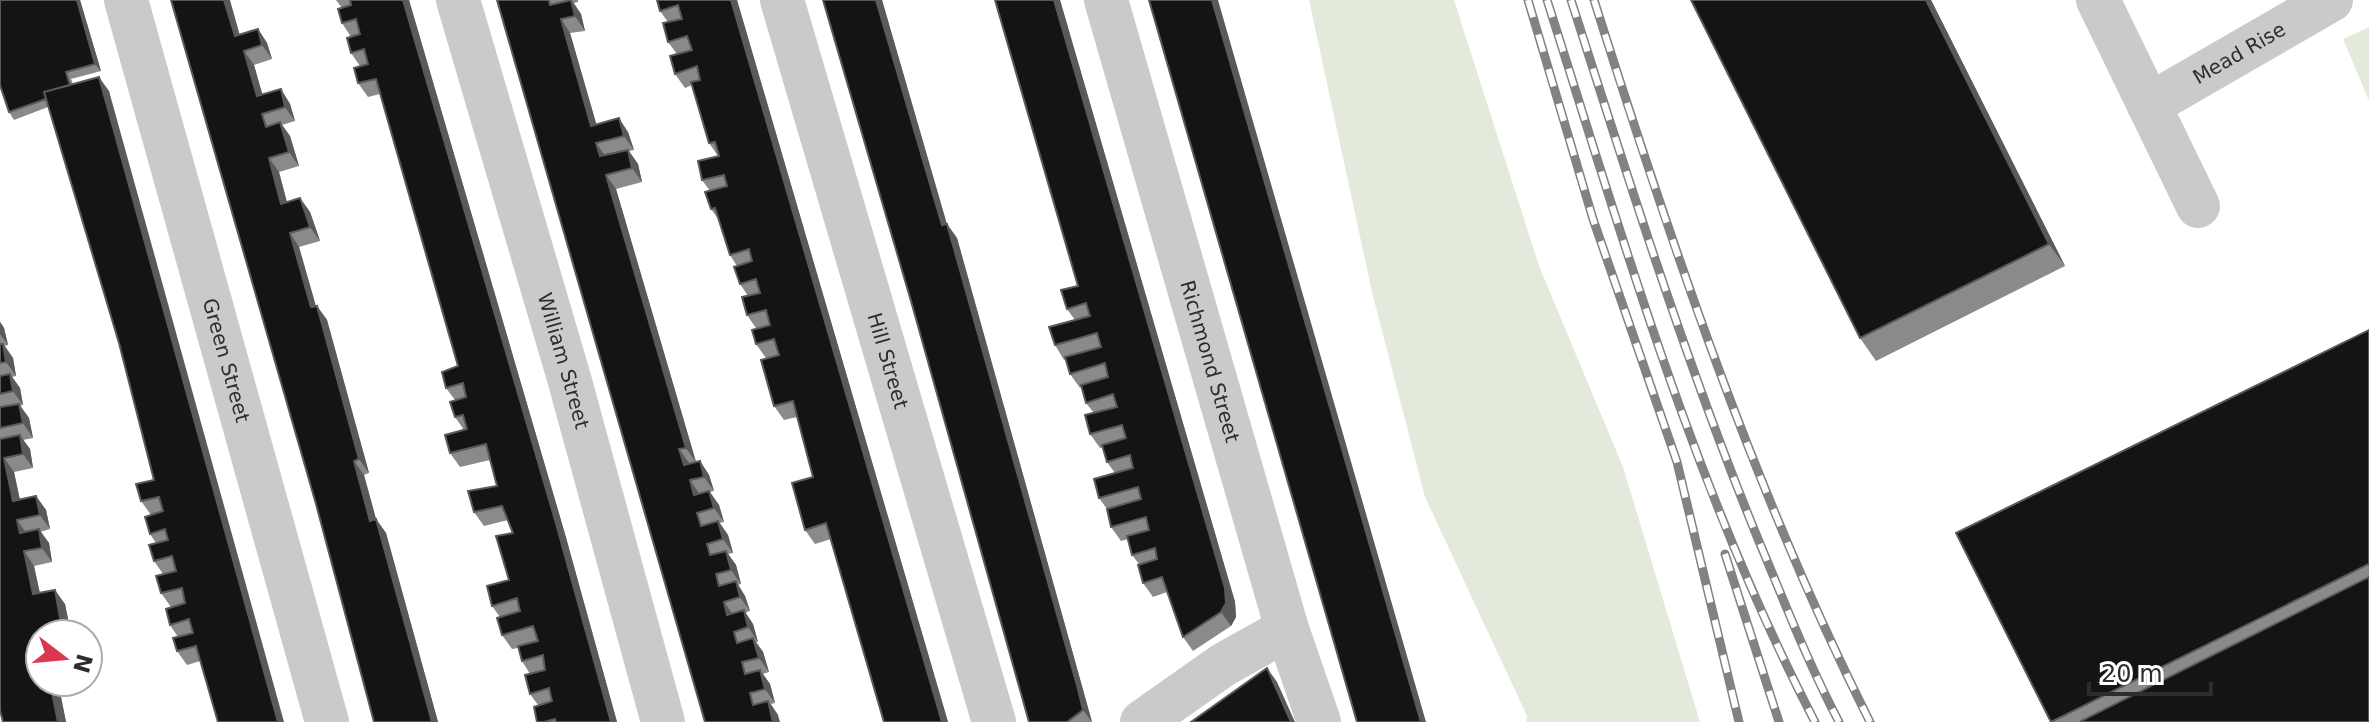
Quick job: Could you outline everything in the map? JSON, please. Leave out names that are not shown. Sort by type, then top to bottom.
[{"type":"street","name":"Green Street","points":[[126,0],[327,722]]},
{"type":"street","name":"William Street","points":[[458,0],[569,378],[663,722]]},
{"type":"street","name":"Hill Street","points":[[782,0],[994,722]]},
{"type":"street","name":"Richmond Street","points":[[1106,0],[1287,629],[1319,722]]},
{"type":"street","points":[[2098,0],[2198,206]]},
{"type":"street","name":"Mead Rise","points":[[2149,105],[2331,0]]},
{"type":"street","points":[[1142,722],[1223,665],[1287,629]]},
{"type":"green space","points":[[1309,0],[1454,0],[1539,266],[1623,467],[1700,722],[1526,722],[1527,716],[1425,497],[1372,292]]},
{"type":"green space","points":[[2369,27],[2369,101],[2343,39]]},
{"type":"building","points":[[0,0],[77,0],[95,64],[66,72],[70,85],[44,92],[46,99],[9,112],[0,85]]},
{"type":"building","points":[[171,0],[224,0],[235,36],[258,29],[262,45],[244,51],[257,96],[281,89],[285,107],[262,114],[266,127],[280,122],[289,152],[269,158],[281,204],[300,198],[310,227],[290,233],[311,307],[317,306],[359,459],[354,461],[370,521],[376,519],[432,722],[374,722],[316,504]]},
{"type":"building","points":[[350,0],[403,0],[611,722],[556,722],[555,719],[537,722],[534,707],[552,701],[549,688],[530,694],[525,675],[545,670],[543,655],[522,661],[518,646],[538,641],[533,626],[502,635],[497,618],[520,611],[517,598],[492,606],[487,586],[509,580],[496,536],[513,533],[502,506],[474,512],[468,491],[497,486],[486,444],[450,453],[445,435],[467,429],[463,415],[455,417],[450,402],[466,397],[463,383],[446,388],[442,372],[458,366],[376,79],[358,83],[354,68],[368,64],[364,49],[351,53],[347,38],[360,34],[356,19],[342,23],[338,9],[351,5]]},
{"type":"building","points":[[497,0],[549,0],[550,5],[571,0],[575,16],[561,19],[591,126],[619,118],[624,136],[596,143],[600,156],[628,150],[632,168],[606,175],[686,448],[679,449],[684,465],[700,461],[704,477],[690,480],[694,495],[709,491],[714,508],[697,513],[701,526],[718,521],[723,539],[707,544],[710,555],[726,551],[731,570],[716,574],[719,586],[736,581],[740,597],[724,602],[727,615],[744,610],[748,627],[734,632],[737,643],[753,638],[759,658],[742,662],[745,674],[760,670],[765,689],[750,693],[753,705],[768,701],[773,722],[705,722]]},
{"type":"building","points":[[657,0],[731,0],[942,722],[884,722],[826,523],[805,530],[792,483],[813,477],[793,401],[774,406],[761,360],[779,355],[774,339],[756,344],[752,330],[770,325],[766,310],[747,315],[742,297],[760,293],[756,279],[740,284],[734,267],[752,261],[749,249],[730,255],[715,208],[711,209],[705,192],[727,186],[724,175],[702,180],[698,161],[719,156],[715,142],[709,143],[691,82],[700,80],[697,66],[675,74],[670,56],[692,50],[687,36],[668,42],[663,23],[682,19],[678,5],[660,11]]},
{"type":"building","points":[[823,0],[876,0],[942,225],[947,224],[1078,689],[1083,710],[1067,722],[1029,722]]},
{"type":"building","points":[[995,0],[1054,0],[1225,588],[1226,603],[1221,612],[1183,637],[1162,577],[1143,583],[1138,565],[1157,559],[1155,548],[1132,555],[1127,536],[1149,530],[1146,517],[1111,527],[1107,509],[1141,499],[1138,487],[1099,498],[1094,479],[1133,468],[1130,455],[1107,462],[1102,445],[1126,438],[1122,425],[1090,434],[1085,415],[1117,407],[1113,394],[1086,403],[1081,385],[1108,377],[1105,363],[1070,374],[1065,357],[1101,347],[1097,333],[1055,345],[1049,327],[1090,316],[1086,303],[1067,309],[1061,290],[1078,286]]},
{"type":"building","points":[[1149,0],[1212,0],[1421,722],[1357,722]]},
{"type":"building","points":[[1691,0],[1926,0],[2049,244],[1860,338]]},
{"type":"building","points":[[99,77],[278,722],[218,722],[196,646],[177,651],[173,638],[193,633],[189,619],[170,625],[166,609],[185,603],[182,588],[161,593],[156,576],[176,571],[172,556],[154,561],[149,545],[168,540],[165,529],[150,534],[145,517],[163,511],[159,497],[141,501],[136,484],[154,480],[119,343],[44,92]]},
{"type":"building","points":[[2369,330],[2369,564],[2051,722],[1956,533]]},
{"type":"building","points":[[0,344],[3,344],[6,362],[0,363]]},
{"type":"building","points":[[10,374],[13,391],[0,394],[0,376]]},
{"type":"building","points":[[19,404],[23,423],[0,428],[0,407]]},
{"type":"building","points":[[20,435],[23,454],[4,458],[13,501],[36,496],[40,515],[17,520],[20,533],[39,529],[42,548],[24,551],[33,594],[55,590],[60,618],[24,618],[24,698],[53,698],[58,722],[3,722],[0,710],[0,439]]},
{"type":"building","points":[[2369,577],[2369,722],[2081,722],[2081,721]]},
{"type":"building","points":[[1267,668],[1291,722],[1191,722]]},
{"type":"railway","points":[[1528,0],[1593,219],[1677,462],[1739,722]]},
{"type":"railway","points":[[1547,0],[1635,276],[1698,458],[1734,547],[1815,722]]},
{"type":"railway","points":[[1571,0],[1659,271],[1707,406],[1787,609],[1839,722]]},
{"type":"railway","points":[[1594,0],[1685,276],[1752,457],[1828,635],[1870,722]]},
{"type":"railway","points":[[1725,554],[1779,722]]}]
